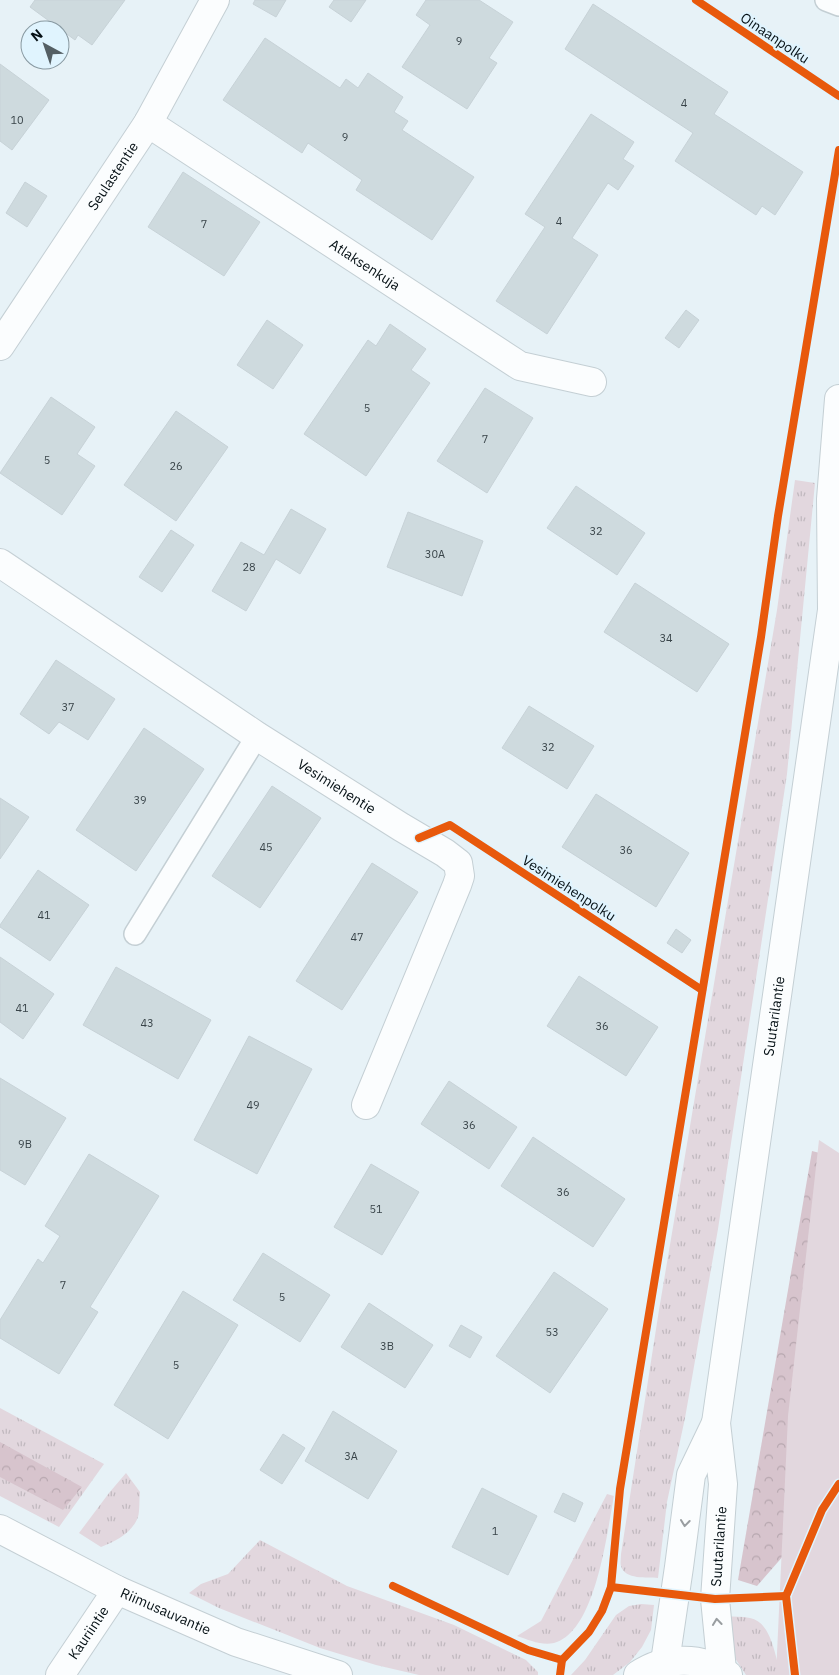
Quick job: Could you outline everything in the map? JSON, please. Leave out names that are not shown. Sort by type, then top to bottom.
[{"type":"street","name":"Seulastentie","points":[[0,346],[148,123],[215,0]]},
{"type":"street","name":"Atlaksenkuja","points":[[148,123],[520,366],[592,382]]},
{"type":"street","name":"Suutarilantie","points":[[725,1672],[715,1599],[723,1484],[716,1423],[835,599],[830,499],[839,399]]},
{"type":"street","name":"Vesimiehentie","points":[[0,563],[257,736],[445,853],[458,863],[460,876],[457,885],[366,1105]]},
{"type":"street","name":"Suutarilantie","points":[[665,1662],[680,1567],[691,1475],[716,1423]]},
{"type":"street","name":"Riimusauvantie","points":[[0,1529],[117,1590],[236,1642],[338,1675]]},
{"type":"street","name":"Kauriintie","points":[[60,1675],[117,1590]]},
{"type":"street","points":[[638,1675],[647,1669],[665,1662],[684,1660],[705,1663],[725,1672]]},
{"type":"lane","points":[[826,0],[839,5]]},
{"type":"lane","points":[[135,934],[257,736]]},
{"type":"green space","points":[[795,480],[815,483],[787,774],[718,1229],[685,1418],[667,1502],[658,1578],[637,1577],[627,1574],[623,1570],[621,1554],[659,1310],[777,610]]},
{"type":"green space","points":[[819,1140],[839,1153],[839,1675],[776,1675],[788,1416]]},
{"type":"green space","points":[[812,1151],[839,1158],[791,1547],[757,1586],[738,1580]]},
{"type":"green space","points":[[0,1408],[104,1464],[59,1527],[0,1496]]},
{"type":"green space","points":[[0,1442],[82,1487],[63,1510],[0,1477]]},
{"type":"green space","points":[[126,1473],[140,1492],[138,1517],[128,1532],[101,1547],[79,1533]]},
{"type":"green space","points":[[607,1494],[614,1496],[603,1555],[590,1601],[580,1620],[568,1635],[554,1643],[540,1643],[517,1636],[541,1621]]},
{"type":"green space","points":[[260,1540],[347,1586],[454,1625],[526,1660],[538,1672],[538,1675],[419,1675],[376,1665],[320,1648],[219,1608],[189,1593],[201,1584],[228,1574]]},
{"type":"green space","points":[[641,1604],[654,1605],[651,1630],[642,1647],[630,1662],[613,1675],[571,1675],[585,1660],[616,1615],[629,1606]]},
{"type":"green space","points":[[726,1616],[750,1618],[763,1626],[772,1641],[781,1675],[746,1675],[731,1652]]},
{"type":"building","points":[[35,0],[125,0],[92,45],[78,35],[75,40],[70,36],[70,20],[48,20],[30,7]]},
{"type":"building","points":[[255,0],[286,0],[276,17],[253,4]]},
{"type":"building","points":[[334,0],[366,0],[351,22],[329,7]]},
{"type":"building","points":[[426,0],[479,0],[513,22],[489,58],[497,63],[467,109],[402,67],[430,25],[416,15]]},
{"type":"building","points":[[593,4],[728,92],[714,114],[803,172],[775,215],[762,206],[756,215],[675,161],[693,133],[565,49]]},
{"type":"building","points":[[265,38],[340,88],[346,79],[358,88],[368,73],[403,97],[394,112],[408,121],[402,130],[474,177],[432,240],[356,190],[362,180],[308,143],[302,153],[223,100]]},
{"type":"building","points":[[0,64],[49,100],[12,150],[0,141]]},
{"type":"building","points":[[591,114],[634,142],[623,159],[634,166],[618,190],[608,183],[572,238],[598,255],[547,334],[496,301],[545,227],[525,214]]},
{"type":"building","points":[[183,172],[260,222],[224,276],[148,227]]},
{"type":"building","points":[[25,182],[47,196],[27,227],[6,213]]},
{"type":"building","points":[[686,310],[699,320],[679,348],[665,338]]},
{"type":"building","points":[[267,320],[303,345],[273,389],[237,365]]},
{"type":"building","points":[[390,324],[426,349],[411,370],[430,383],[366,476],[304,434],[368,340],[376,346]]},
{"type":"building","points":[[485,388],[533,418],[487,493],[437,461]]},
{"type":"building","points":[[51,397],[95,427],[77,454],[95,466],[62,515],[0,473]]},
{"type":"building","points":[[176,411],[228,447],[176,521],[124,485]]},
{"type":"building","points":[[576,486],[645,533],[617,575],[547,528]]},
{"type":"building","points":[[291,509],[326,529],[300,574],[276,559],[246,611],[212,591],[241,542],[264,555]]},
{"type":"building","points":[[408,512],[483,541],[462,596],[387,567]]},
{"type":"building","points":[[171,530],[194,545],[162,592],[139,577]]},
{"type":"building","points":[[635,583],[729,644],[697,692],[604,632]]},
{"type":"building","points":[[56,660],[115,699],[88,740],[59,722],[49,734],[20,714]]},
{"type":"building","points":[[529,706],[594,746],[567,789],[502,748]]},
{"type":"building","points":[[144,728],[204,769],[136,871],[76,830]]},
{"type":"building","points":[[272,786],[321,818],[260,908],[212,876]]},
{"type":"building","points":[[596,794],[689,853],[656,907],[562,847]]},
{"type":"building","points":[[0,798],[29,817],[0,859]]},
{"type":"building","points":[[372,863],[418,892],[342,1010],[296,981]]},
{"type":"building","points":[[38,870],[89,905],[50,961],[0,927]]},
{"type":"building","points":[[676,929],[691,940],[682,953],[667,943]]},
{"type":"building","points":[[0,957],[54,994],[23,1039],[0,1022]]},
{"type":"building","points":[[116,967],[211,1020],[178,1079],[83,1025]]},
{"type":"building","points":[[579,976],[658,1027],[626,1076],[547,1026]]},
{"type":"building","points":[[249,1036],[312,1069],[257,1174],[194,1140]]},
{"type":"building","points":[[0,1078],[66,1118],[25,1185],[0,1170]]},
{"type":"building","points":[[449,1081],[517,1127],[489,1169],[421,1124]]},
{"type":"building","points":[[533,1137],[625,1199],[593,1247],[501,1186]]},
{"type":"building","points":[[89,1154],[159,1196],[90,1307],[98,1312],[59,1374],[0,1338],[0,1320],[38,1259],[43,1263],[60,1236],[45,1226]]},
{"type":"building","points":[[371,1164],[419,1192],[382,1255],[334,1227]]},
{"type":"building","points":[[263,1253],[330,1295],[300,1342],[233,1300]]},
{"type":"building","points":[[554,1272],[608,1309],[550,1393],[496,1356]]},
{"type":"building","points":[[183,1291],[238,1325],[168,1439],[114,1405]]},
{"type":"building","points":[[369,1303],[433,1345],[405,1388],[341,1347]]},
{"type":"building","points":[[461,1325],[482,1337],[470,1358],[449,1346]]},
{"type":"building","points":[[333,1411],[397,1451],[368,1499],[305,1461]]},
{"type":"building","points":[[283,1434],[305,1448],[282,1484],[260,1470]]},
{"type":"building","points":[[482,1488],[537,1516],[508,1575],[452,1547]]},
{"type":"building","points":[[563,1493],[583,1503],[575,1522],[554,1512]]},
{"type":"cycle path","name":"Oinaanpolku","points":[[696,0],[839,96]]},
{"type":"cycle path","points":[[560,1675],[562,1660],[589,1632],[602,1611],[611,1587],[620,1489],[761,637],[778,516],[839,150]]},
{"type":"cycle path","name":"Vesimiehenpolku","points":[[419,838],[450,825],[702,990]]},
{"type":"cycle path","points":[[795,1675],[786,1596],[822,1510],[839,1484]]},
{"type":"cycle path","points":[[393,1586],[528,1650],[562,1660]]},
{"type":"cycle path","points":[[611,1587],[715,1599],[786,1596]]}]
